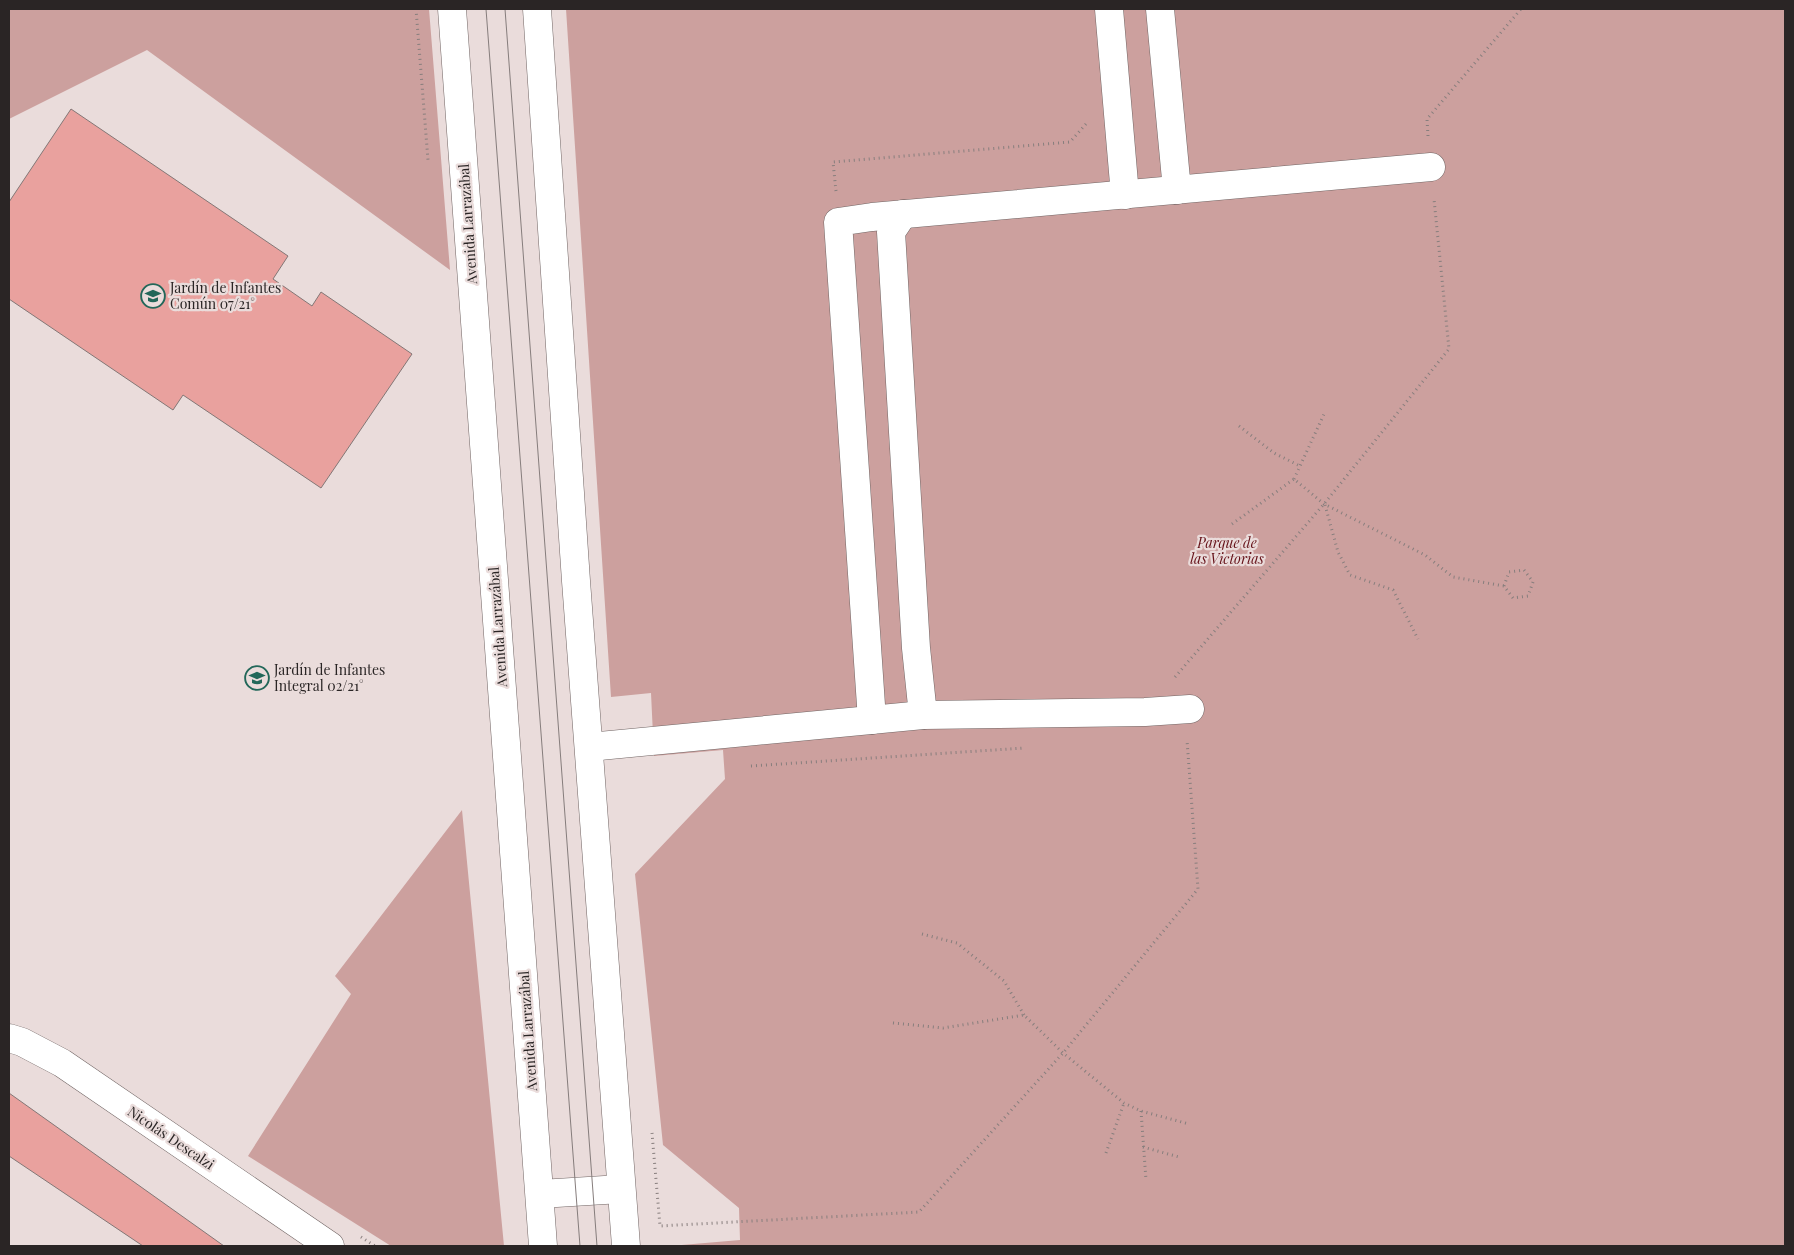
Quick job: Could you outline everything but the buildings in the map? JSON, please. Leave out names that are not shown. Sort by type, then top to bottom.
[{"type":"main road","name":"Avenida Larrazábal","points":[[452,9],[543,1246]]},
{"type":"main road","points":[[537,9],[626,1246]]},
{"type":"main road","points":[[1108,9],[1124,195]]},
{"type":"main road","points":[[1160,9],[1177,190]]},
{"type":"main road","points":[[872,720],[838,222],[903,214],[1431,167]]},
{"type":"main road","points":[[903,214],[891,232],[916,648],[923,715]]},
{"type":"main road","points":[[589,747],[923,715],[1145,712],[1190,709]]},
{"type":"main road","name":"Nicolás Descalzi","points":[[9,1038],[22,1042],[62,1063],[330,1246]]},
{"type":"main road","points":[[540,1194],[621,1189]]},
{"type":"path","points":[[1145,712],[1324,504],[1449,349],[1427,119],[1521,9]]},
{"type":"path","points":[[838,222],[833,162],[1070,142],[1085,126],[1087,119]]},
{"type":"path","points":[[1232,524],[1294,479],[1325,412]]},
{"type":"path","points":[[1239,426],[1274,453],[1300,466]]},
{"type":"path","points":[[1294,479],[1324,504],[1425,555],[1452,578],[1504,586],[1513,598],[1528,596],[1534,582],[1524,570],[1510,572],[1504,586]]},
{"type":"path","points":[[1324,504],[1338,552],[1350,575],[1394,590],[1418,639]]},
{"type":"path","points":[[652,1128],[660,1226],[919,1212],[1064,1053],[1198,889],[1187,737],[1195,737],[1190,709]]},
{"type":"path","points":[[744,767],[1029,748]]},
{"type":"path","points":[[922,934],[957,943],[1004,981],[1024,1015],[1064,1053],[1124,1102],[1141,1111],[1189,1124]]},
{"type":"path","points":[[893,1023],[943,1028],[1024,1015]]},
{"type":"path","points":[[1106,1154],[1124,1102]]},
{"type":"path","points":[[1141,1111],[1146,1180]]},
{"type":"path","points":[[1143,1147],[1179,1157]]},
{"type":"green space","points":[[9,9],[429,9],[450,270],[147,50],[9,119]]},
{"type":"green space","name":"Parque de las Victorias","points":[[566,9],[1785,9],[1785,1246],[670,1246],[740,1240],[739,1208],[663,1145],[635,874],[725,779],[723,750],[654,756],[651,693],[611,697]]},
{"type":"green space","points":[[462,810],[504,1246],[391,1246],[248,1156],[351,994],[335,976]]},
{"type":"tram line","points":[[486,9],[580,1246]]},
{"type":"tram line","points":[[505,9],[597,1246]]},
{"type":"place","name":"Jardín de Infantes Común 07/21°","points":[[153,296]]},
{"type":"place","name":"Jardín de Infantes Integral 02/21°","points":[[257,678]]}]
